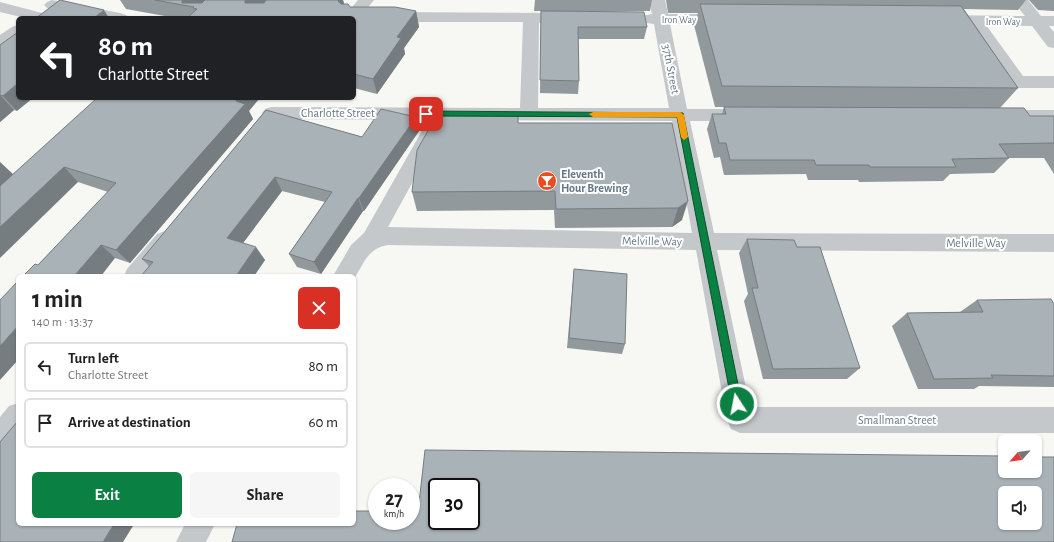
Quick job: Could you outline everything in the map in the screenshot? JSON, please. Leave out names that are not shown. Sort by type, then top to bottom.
[{"type":"street","points":[[352,16],[366,0]]},
{"type":"street","name":"37th Street","points":[[657,0],[740,420]]},
{"type":"street","points":[[1020,0],[1054,43]]},
{"type":"street","points":[[36,16],[55,2],[112,16]]},
{"type":"street","points":[[0,8],[31,16]]},
{"type":"street","points":[[356,17],[583,18]]},
{"type":"street","points":[[529,114],[531,18]]},
{"type":"street","name":"Iron Way","points":[[628,19],[741,19]]},
{"type":"street","name":"Iron Way","points":[[928,20],[1054,21]]},
{"type":"street","points":[[975,21],[1018,82],[1054,82]]},
{"type":"street","points":[[0,44],[16,32]]},
{"type":"street","name":"Charlotte Street","points":[[281,100],[266,119],[441,114],[761,115]]},
{"type":"street","points":[[345,274],[359,251],[371,239],[441,114]]},
{"type":"street","points":[[983,116],[1054,116]]},
{"type":"street","points":[[137,274],[175,228]]},
{"type":"street","name":"Melville Way","points":[[371,239],[388,236],[705,242],[1054,243]]},
{"type":"street","points":[[0,437],[16,418]]},
{"type":"street","name":"Smallman Street","points":[[740,420],[1054,420]]},
{"type":"street","points":[[190,542],[200,526]]},
{"type":"building","points":[[60,0],[104,10],[96,16],[39,16]]},
{"type":"building","points":[[155,0],[184,0],[182,3],[202,3],[205,0],[246,0],[245,3],[264,3],[266,0],[339,0],[338,1],[341,4],[348,4],[350,7],[395,7],[416,11],[397,37],[401,38],[373,79],[356,75],[356,16],[189,16],[197,9],[193,8],[194,7]]},
{"type":"building","points":[[700,4],[961,6],[1018,88],[722,86]]},
{"type":"building","points":[[541,11],[644,12],[647,27],[578,27],[579,81],[540,80]]},
{"type":"building","points":[[16,33],[16,85],[3,96],[0,95],[0,45]]},
{"type":"building","points":[[95,100],[237,100],[236,101],[245,104],[116,250],[101,245],[76,274],[25,274],[35,264],[38,265],[116,183],[64,167],[0,227],[0,186]]},
{"type":"building","points":[[724,107],[1024,108],[1030,116],[1054,116],[1054,143],[999,144],[1009,158],[952,159],[956,167],[870,167],[869,165],[816,165],[814,160],[730,160],[726,143],[719,143],[712,114],[726,114]]},
{"type":"building","points":[[381,109],[416,117],[314,262],[289,254],[332,192],[275,177],[227,238],[256,247],[237,274],[143,274],[153,262],[142,259],[266,110],[362,137]]},
{"type":"building","name":"Eleventh Hour Brewing","points":[[437,115],[518,115],[518,123],[672,123],[688,201],[678,208],[556,209],[555,191],[412,192],[417,150]]},
{"type":"building","points":[[747,239],[794,240],[797,247],[820,247],[860,368],[773,369],[752,288],[758,288]]},
{"type":"building","points":[[574,269],[627,274],[625,344],[569,338]]},
{"type":"building","points":[[16,283],[16,328],[0,346],[0,300]]},
{"type":"building","points":[[1051,299],[1054,304],[1054,376],[991,375],[993,378],[934,379],[907,313],[983,312],[977,300]]},
{"type":"building","points":[[16,423],[16,526],[113,526],[103,542],[0,542],[0,442]]},
{"type":"building","points":[[425,450],[998,456],[998,478],[1042,478],[1042,457],[1054,457],[1054,542],[232,542],[236,526],[356,526],[356,511],[368,511],[368,530],[420,530],[420,494]]},
{"type":"slow traffic","points":[[593,114],[680,115],[684,137]]},
{"type":"place","name":"Eleventh Hour Brewing","points":[[547,181]]},
{"type":"route","points":[[426,114],[680,115],[737,404]]}]
